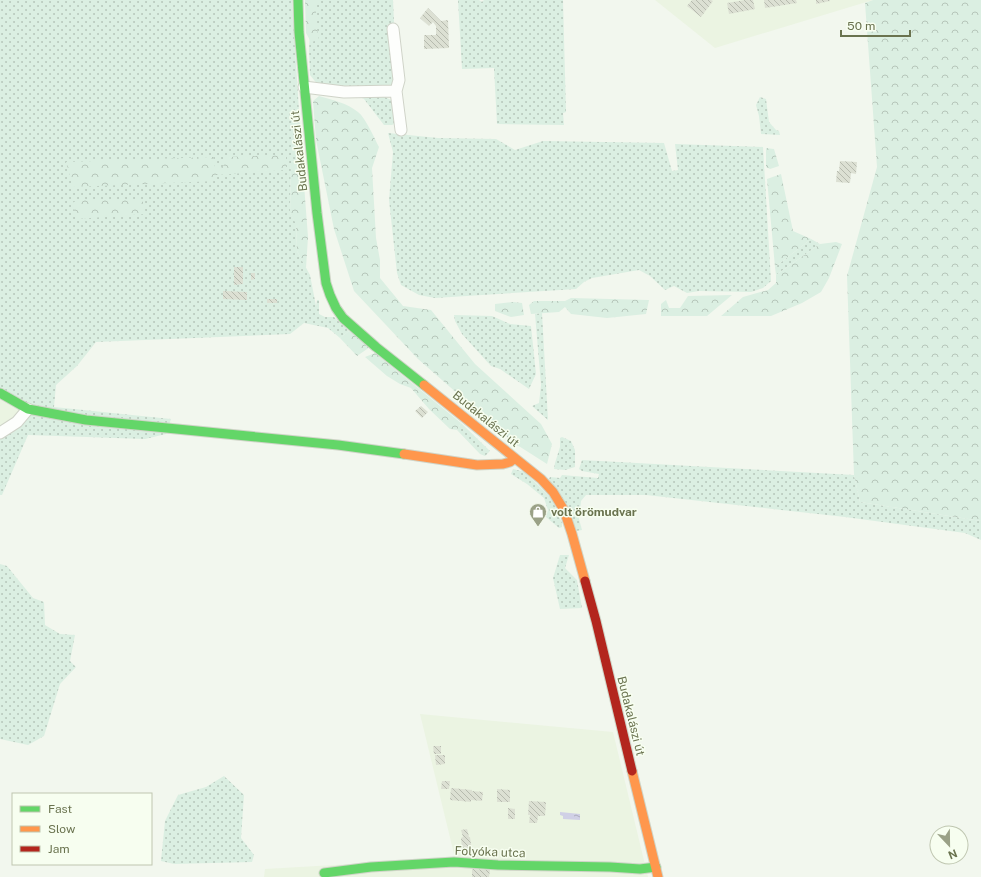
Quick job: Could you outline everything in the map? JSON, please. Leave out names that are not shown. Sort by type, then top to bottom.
[{"type":"main road","name":"Budakalászi út","points":[[298,0],[299,32],[317,213],[326,283],[330,295],[343,318],[376,347],[541,479],[553,492],[564,510],[596,621],[658,877]]},
{"type":"main road","points":[[0,393],[28,409],[86,420],[338,445],[477,465],[503,464],[510,462],[515,458]]},
{"type":"main road","name":"Folyóka utca","points":[[324,873],[371,867],[454,862],[498,865],[640,869],[656,867]]},
{"type":"street","points":[[393,28],[398,80],[396,92],[400,130]]},
{"type":"street","points":[[304,87],[344,92],[396,92]]},
{"type":"street","points":[[0,433],[17,422],[28,409]]},
{"type":"shaded area","points":[[655,0],[873,0],[715,48]]},
{"type":"shaded area","points":[[0,393],[28,409],[0,437]]},
{"type":"shaded area","points":[[420,714],[613,732],[648,877],[264,877],[265,869],[455,858]]},
{"type":"green space","points":[[0,0],[292,0],[302,158],[291,162],[290,213],[296,223],[297,251],[310,275],[316,306],[317,300],[319,300],[319,314],[325,317],[334,317],[349,331],[340,338],[328,328],[304,323],[290,334],[96,342],[77,366],[56,385],[54,407],[171,419],[166,434],[145,439],[28,435],[2,495],[0,495],[0,437],[28,409],[0,393]]},
{"type":"green space","points":[[305,0],[316,0],[316,24],[319,40],[311,42],[306,33]]},
{"type":"green space","points":[[311,0],[393,0],[394,22],[390,29],[396,84],[392,87],[318,85],[310,75],[309,50]]},
{"type":"green space","points":[[458,0],[479,0],[482,2],[484,0],[563,0],[566,112],[563,113],[564,125],[497,124],[494,68],[462,69]]},
{"type":"green space","points":[[873,0],[981,0],[981,521],[860,502],[854,475],[847,276],[877,167],[865,3]]},
{"type":"green space","points":[[356,94],[381,95],[391,100],[394,108],[396,123],[392,125],[384,125],[364,99]]},
{"type":"green space","points":[[319,96],[345,104],[358,112],[367,123],[379,147],[372,168],[376,238],[380,260],[380,278],[403,306],[431,310],[475,364],[541,424],[552,444],[547,464],[514,443],[418,359],[354,291],[334,229],[316,140],[313,101]]},
{"type":"green space","points":[[760,97],[766,99],[769,122],[776,130],[779,131],[780,135],[761,134],[756,105]]},
{"type":"green space","points":[[388,133],[438,138],[496,139],[515,150],[543,141],[664,143],[672,171],[678,170],[675,144],[763,147],[771,281],[763,288],[751,292],[699,291],[687,293],[674,286],[665,290],[650,276],[639,270],[592,278],[584,282],[576,289],[435,298],[419,295],[401,285],[397,273],[389,200],[393,152]]},
{"type":"green space","points":[[766,148],[774,149],[779,166],[770,169],[766,167]]},
{"type":"green space","points":[[286,155],[286,170],[217,175],[216,181],[73,187],[66,162],[213,157],[215,167],[223,167],[226,157]]},
{"type":"green space","points":[[302,158],[308,237],[306,268],[297,251],[296,224],[290,213],[291,162]]},
{"type":"green space","points":[[781,174],[793,231],[811,239],[775,267],[767,179]]},
{"type":"green space","points":[[80,199],[142,199],[146,214],[76,219],[72,203]]},
{"type":"green space","points":[[811,239],[820,244],[776,275],[775,267]]},
{"type":"green space","points":[[836,242],[842,244],[829,278],[821,292],[802,303],[771,316],[721,316],[743,297],[768,290],[776,283],[776,275],[820,244]]},
{"type":"green space","points":[[732,295],[707,316],[661,316],[661,304],[666,300],[669,308],[680,308],[688,296]]},
{"type":"green space","points":[[571,298],[649,300],[646,314],[607,318],[571,314],[565,307],[559,312],[531,314],[529,305],[534,301],[565,301]]},
{"type":"green space","points":[[513,302],[522,303],[524,315],[511,317],[495,311],[495,304]]},
{"type":"green space","points":[[542,313],[548,420],[532,406],[539,403],[541,385],[535,314]]},
{"type":"green space","points":[[454,315],[492,316],[510,324],[531,326],[536,374],[529,389],[500,369],[491,366],[462,334],[455,321]]},
{"type":"green space","points":[[349,331],[370,347],[357,356],[340,338]]},
{"type":"green space","points":[[375,353],[461,423],[457,430],[450,429],[429,409],[411,388],[400,384],[387,376],[365,357]]},
{"type":"green space","points":[[461,423],[490,451],[485,456],[480,454],[457,430]]},
{"type":"green space","points":[[562,437],[571,441],[575,450],[575,467],[565,470],[554,469],[560,447],[560,438]]},
{"type":"green space","points":[[582,460],[854,475],[860,502],[981,521],[981,540],[965,533],[845,517],[646,495],[586,495],[581,501],[579,519],[582,530],[576,531],[549,479],[550,477],[560,478],[562,475],[598,478],[599,474],[582,471],[579,469]]},
{"type":"green space","points":[[513,469],[525,472],[552,499],[562,523],[562,527],[559,528],[546,517],[548,510],[544,498],[527,484],[511,474]]},
{"type":"green space","points":[[560,555],[569,555],[565,568],[577,580],[582,608],[560,609],[553,578]]},
{"type":"green space","points":[[0,564],[7,566],[33,598],[44,602],[45,625],[60,634],[75,635],[70,661],[76,667],[60,684],[44,736],[28,745],[0,739]]},
{"type":"green space","points":[[224,776],[244,795],[241,838],[254,855],[252,862],[174,864],[161,861],[165,821],[178,795],[206,787]]},
{"type":"water","points":[[560,812],[580,814],[580,820],[563,819]]},
{"type":"building","points":[[692,0],[713,1],[701,17],[687,6]]},
{"type":"building","points":[[753,0],[755,9],[729,14],[727,3]]},
{"type":"building","points":[[764,0],[796,0],[797,3],[765,8]]},
{"type":"building","points":[[816,0],[830,0],[830,1],[816,4]]},
{"type":"building","points":[[428,8],[441,21],[448,20],[449,48],[424,49],[424,35],[436,35],[436,26],[433,22],[429,26],[420,18]]},
{"type":"building","points":[[840,161],[857,162],[856,174],[851,173],[850,183],[836,182]]},
{"type":"building","points":[[234,267],[243,267],[243,284],[234,285]]},
{"type":"building","points":[[251,273],[255,273],[255,279],[251,280]]},
{"type":"building","points":[[223,291],[247,292],[247,300],[223,299]]},
{"type":"building","points":[[267,299],[277,299],[277,303],[267,303]]},
{"type":"building","points":[[421,406],[428,412],[422,418],[415,411]]},
{"type":"building","points":[[433,746],[441,746],[441,754],[434,754]]},
{"type":"building","points":[[435,755],[445,755],[445,764],[436,765]]},
{"type":"building","points":[[442,781],[450,781],[449,789],[441,789]]},
{"type":"building","points":[[451,788],[483,792],[482,801],[471,800],[471,802],[450,800]]},
{"type":"building","points":[[497,789],[510,790],[510,802],[497,802]]},
{"type":"building","points":[[529,801],[546,802],[545,816],[538,816],[537,823],[529,823]]},
{"type":"building","points":[[508,808],[515,809],[515,819],[508,819]]},
{"type":"building","points":[[467,829],[472,851],[466,852],[466,849],[462,849],[461,838],[463,837],[461,830]]},
{"type":"building","points":[[472,869],[490,870],[489,877],[472,877]]},
{"type":"traffic: fast","points":[[298,0],[299,32],[317,213],[326,283],[336,308],[343,318],[376,347],[424,385]]},
{"type":"traffic: fast","points":[[0,393],[28,409],[86,420],[338,445],[404,454]]},
{"type":"traffic: fast","points":[[324,873],[371,867],[454,862],[498,865],[640,869],[656,867]]},
{"type":"traffic: slow","points":[[424,385],[541,479],[553,492],[564,510],[585,581]]},
{"type":"traffic: slow","points":[[404,454],[477,465],[503,464],[510,462],[515,458]]},
{"type":"traffic: slow","points":[[632,771],[658,877]]},
{"type":"traffic: jam","points":[[585,581],[632,771]]},
{"type":"place","name":"volt örömudvar","points":[[538,527]]}]
